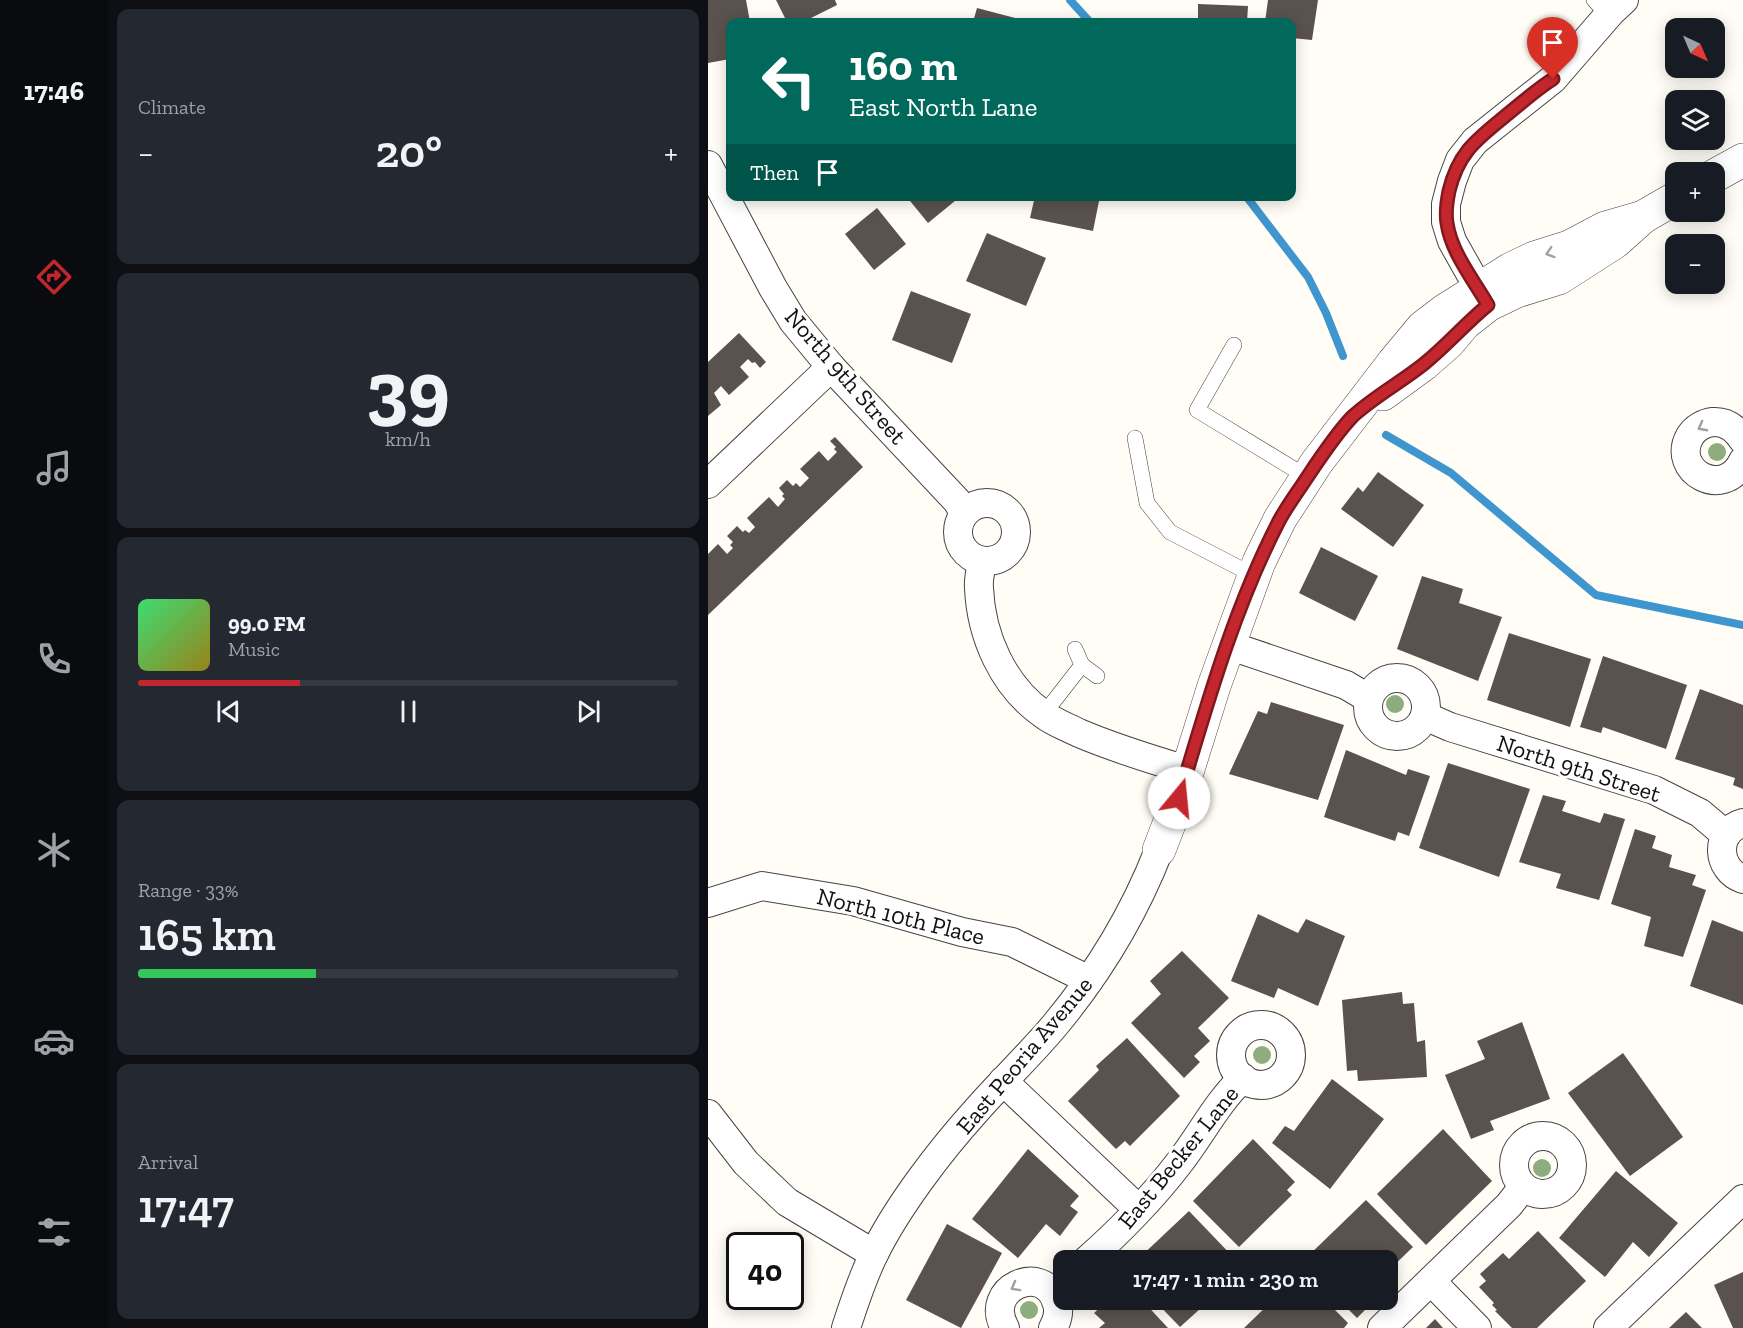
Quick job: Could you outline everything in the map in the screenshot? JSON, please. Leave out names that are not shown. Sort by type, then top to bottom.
[{"type":"street","points":[[1483,296],[1452,241],[1446,222],[1446,204],[1460,160],[1474,141],[1553,79],[1609,5]]},
{"type":"street","points":[[1725,170],[1743,160]]},
{"type":"street","name":"North 9th Street","points":[[708,165],[726,199]]},
{"type":"street","name":"North 9th Street","points":[[727,201],[793,321],[831,367],[957,501],[964,513]]},
{"type":"street","name":"East Peoria Avenue","points":[[846,1328],[859,1287],[874,1254],[936,1158],[1056,1024],[1121,933],[1148,877],[1163,839],[1228,645],[1255,576],[1280,519],[1317,462],[1423,327],[1444,311],[1483,296],[1511,269],[1534,258],[1569,247],[1605,228],[1643,216],[1665,204]]},
{"type":"street","points":[[708,484],[831,367]]},
{"type":"street","points":[[1743,440],[1732,427],[1724,423],[1706,423],[1691,433],[1686,451],[1691,468],[1698,475],[1716,481],[1734,474],[1743,461]]},
{"type":"street","points":[[988,502],[1005,507],[1015,521],[1016,539],[1007,554],[1000,559],[982,561],[973,558],[965,551],[960,542],[959,522],[964,513],[979,503],[988,502]]},
{"type":"street","points":[[982,561],[978,586],[983,623],[993,652],[1024,698],[1043,715],[1097,740],[1187,770]]},
{"type":"street","points":[[1228,645],[1346,685],[1368,698]]},
{"type":"street","points":[[1387,678],[1406,678],[1421,689],[1426,706],[1425,716],[1412,732],[1403,736],[1392,736],[1375,727],[1369,718],[1368,698],[1372,689],[1387,678]]},
{"type":"street","name":"North 9th Street","points":[[1425,716],[1450,727],[1654,790],[1734,829],[1722,845],[1722,855],[1731,873],[1743,879]]},
{"type":"street","name":"North 10th Place","points":[[708,903],[762,886],[853,901],[962,932],[1012,942],[1089,980]]},
{"type":"street","name":"East Becker Lane","points":[[1098,1250],[1178,1164],[1229,1091],[1243,1078]]},
{"type":"street","points":[[1003,1081],[1138,1209]]},
{"type":"street","points":[[708,1114],[746,1162],[787,1202],[874,1254]]},
{"type":"street","points":[[1382,1328],[1509,1205],[1523,1187]]},
{"type":"street","points":[[1608,1328],[1743,1199]]},
{"type":"street","points":[[1005,1328],[999,1313],[1000,1303],[1010,1288],[1028,1281],[1053,1287]]},
{"type":"street","points":[[1431,1281],[1477,1328]]},
{"type":"street","points":[[1053,1328],[1058,1310]]},
{"type":"lane","points":[[1234,345],[1197,410],[1307,477]]},
{"type":"lane","points":[[1135,438],[1148,503],[1170,532],[1255,576]]},
{"type":"lane","points":[[1075,649],[1082,665],[1097,676]]},
{"type":"lane","points":[[1043,715],[1082,665]]},
{"type":"building","points":[[708,0],[746,0],[749,18],[726,18],[726,60],[708,63]]},
{"type":"building","points":[[776,0],[835,0],[837,5],[811,18],[785,18]]},
{"type":"building","points":[[1268,0],[1318,0],[1312,40],[1296,38],[1296,18],[1266,18]]},
{"type":"building","points":[[1198,4],[1248,6],[1247,18],[1198,18]]},
{"type":"building","points":[[977,8],[1016,18],[974,18]]},
{"type":"building","points":[[910,201],[955,201],[928,223]]},
{"type":"building","points":[[1034,201],[1099,201],[1093,231],[1030,218]]},
{"type":"building","points":[[877,208],[906,244],[874,270],[845,234]]},
{"type":"building","points":[[987,233],[1046,258],[1026,306],[966,281]]},
{"type":"building","points":[[911,291],[971,314],[952,363],[892,340]]},
{"type":"building","points":[[739,333],[766,362],[760,368],[748,359],[740,367],[749,377],[729,395],[721,386],[714,393],[721,405],[708,416],[708,362]]},
{"type":"building","points":[[835,437],[863,467],[708,615],[708,554],[718,544],[727,554],[733,548],[730,545],[733,542],[727,536],[737,526],[743,532],[745,530],[749,533],[755,527],[747,518],[769,497],[778,507],[785,499],[779,488],[787,480],[793,486],[796,483],[800,487],[809,478],[800,469],[819,451],[828,461],[837,452],[834,449],[836,447],[830,441]]},
{"type":"building","points":[[1378,472],[1424,505],[1393,547],[1341,509],[1358,487],[1363,492]]},
{"type":"building","points":[[1321,547],[1378,576],[1355,621],[1299,593]]},
{"type":"building","points":[[1422,576],[1463,589],[1459,603],[1502,617],[1478,681],[1397,649]]},
{"type":"building","points":[[1509,633],[1591,659],[1570,727],[1487,700]]},
{"type":"building","points":[[1603,656],[1687,685],[1666,749],[1603,727],[1601,733],[1580,727]]},
{"type":"building","points":[[1700,689],[1743,705],[1743,789],[1733,785],[1735,778],[1675,759]]},
{"type":"building","points":[[1271,702],[1344,725],[1318,800],[1229,774],[1258,711],[1267,714]]},
{"type":"building","points":[[1346,750],[1406,775],[1408,769],[1430,776],[1409,836],[1398,832],[1395,841],[1324,817]]},
{"type":"building","points":[[1448,763],[1530,789],[1499,877],[1419,848]]},
{"type":"building","points":[[1543,795],[1566,801],[1562,811],[1600,823],[1604,813],[1625,819],[1599,900],[1556,888],[1561,874],[1519,862]]},
{"type":"building","points":[[1635,829],[1656,836],[1652,848],[1672,855],[1669,867],[1696,875],[1692,885],[1706,890],[1683,957],[1644,946],[1651,917],[1611,904]]},
{"type":"building","points":[[1258,914],[1298,933],[1306,919],[1345,936],[1318,1006],[1278,988],[1274,998],[1231,981]]},
{"type":"building","points":[[1712,920],[1743,932],[1743,1005],[1690,986]]},
{"type":"building","points":[[1182,951],[1229,998],[1198,1028],[1210,1041],[1194,1056],[1200,1062],[1184,1078],[1131,1023],[1161,994],[1150,981]]},
{"type":"building","points":[[1402,992],[1403,1004],[1414,1003],[1417,1042],[1425,1040],[1427,1077],[1358,1081],[1357,1070],[1347,1071],[1342,1000]]},
{"type":"building","points":[[1522,1022],[1550,1099],[1490,1121],[1494,1130],[1471,1139],[1445,1075],[1485,1059],[1477,1041]]},
{"type":"building","points":[[1127,1038],[1180,1096],[1130,1146],[1125,1141],[1116,1149],[1068,1101],[1099,1070],[1096,1066]]},
{"type":"building","points":[[1623,1053],[1683,1137],[1630,1176],[1568,1093]]},
{"type":"building","points":[[1332,1079],[1384,1119],[1330,1189],[1272,1143],[1285,1126],[1294,1131]]},
{"type":"building","points":[[1443,1129],[1492,1181],[1426,1245],[1377,1194]]},
{"type":"building","points":[[1253,1139],[1295,1182],[1287,1190],[1292,1195],[1239,1247],[1193,1201]]},
{"type":"building","points":[[1028,1149],[1079,1196],[1070,1206],[1078,1212],[1060,1236],[1046,1224],[1018,1258],[972,1219]]},
{"type":"building","points":[[1616,1171],[1678,1223],[1649,1257],[1633,1242],[1605,1277],[1559,1238]]},
{"type":"building","points":[[1366,1200],[1413,1247],[1398,1261],[1398,1250],[1314,1250]]},
{"type":"building","points":[[1189,1211],[1226,1250],[1148,1250]]},
{"type":"building","points":[[947,1224],[1002,1253],[961,1328],[906,1300]]},
{"type":"building","points":[[1538,1231],[1586,1281],[1537,1328],[1512,1328],[1495,1311],[1497,1310],[1492,1305],[1494,1303],[1479,1287],[1486,1281],[1480,1274],[1503,1253],[1509,1259]]},
{"type":"building","points":[[1743,1272],[1743,1328],[1733,1328],[1714,1285]]},
{"type":"building","points":[[1097,1310],[1151,1310],[1168,1328],[1099,1328],[1105,1323],[1094,1313]]},
{"type":"building","points":[[1164,1310],[1199,1310],[1180,1327]]},
{"type":"building","points":[[1263,1310],[1335,1310],[1348,1323],[1344,1328],[1244,1328]]},
{"type":"building","points":[[1349,1310],[1365,1310],[1357,1318]]},
{"type":"building","points":[[1686,1312],[1702,1328],[1669,1328]]},
{"type":"building","points":[[1435,1319],[1443,1328],[1426,1328]]},
{"type":"waterway","points":[[1070,0],[1086,18]]},
{"type":"waterway","points":[[1250,201],[1308,277],[1326,313],[1343,356]]},
{"type":"waterway","points":[[1386,435],[1451,473],[1596,595],[1743,625]]},
{"type":"route","points":[[1179,798],[1199,730],[1233,631],[1260,562],[1280,519],[1317,462],[1353,417],[1424,364],[1488,305],[1452,241],[1446,222],[1446,204],[1452,181],[1460,160],[1474,141],[1553,79]]}]
